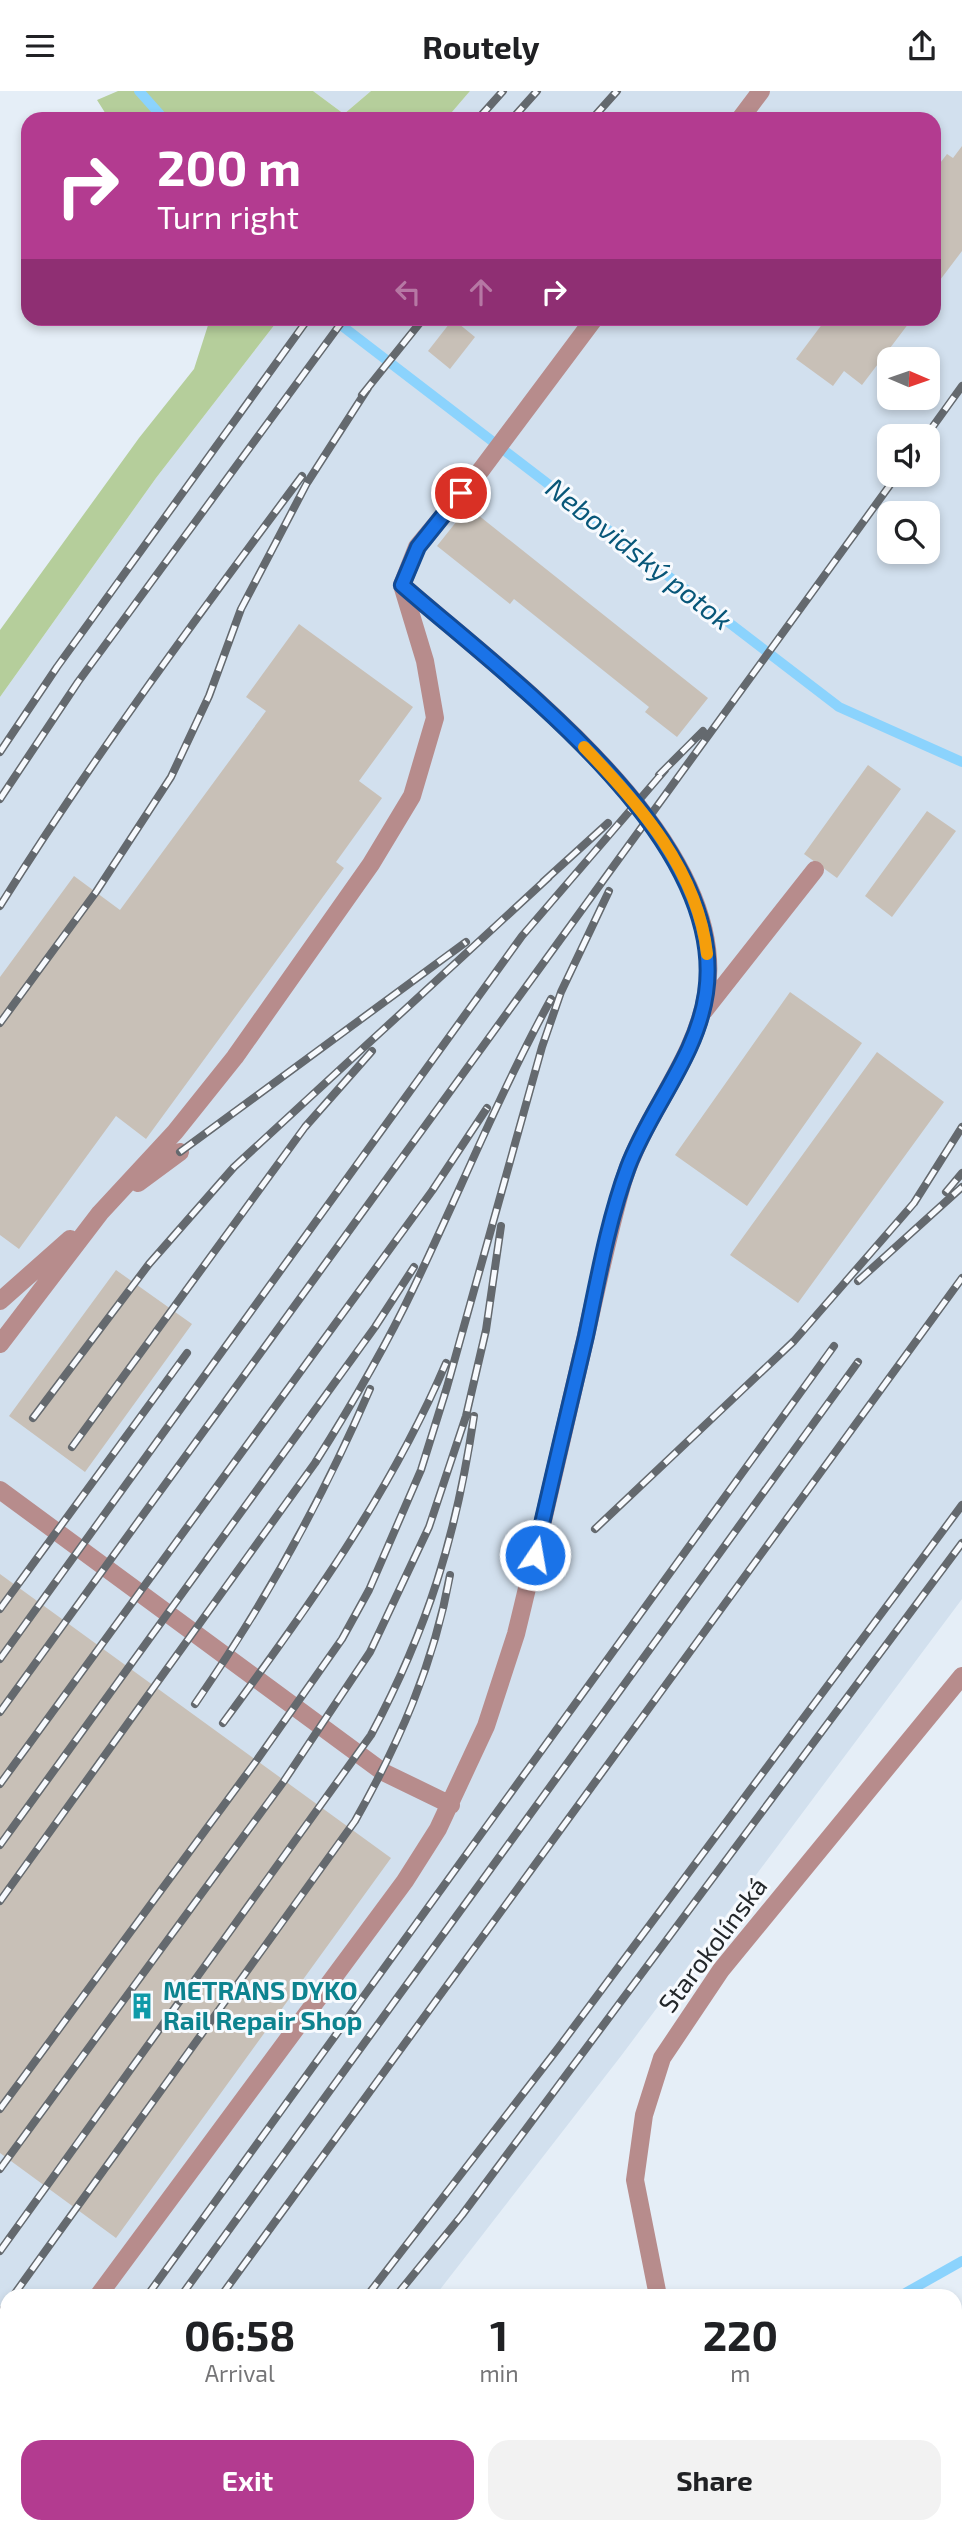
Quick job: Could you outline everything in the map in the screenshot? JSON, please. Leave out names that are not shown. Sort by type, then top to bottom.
[{"type":"street","points":[[745,112],[761,91]]},
{"type":"street","points":[[0,1344],[100,1213],[175,1132],[235,1057],[371,864],[412,796],[435,718],[425,661],[402,585],[418,547],[514,431],[589,326]]},
{"type":"street","points":[[103,2289],[405,1881],[451,1805],[501,1686],[516,1634],[608,1233],[628,1166],[692,1041],[707,992],[705,929],[697,902],[672,853],[606,769],[568,730],[402,585]]},
{"type":"street","points":[[702,1014],[815,870]]},
{"type":"street","points":[[0,1301],[100,1213],[180,1152]]},
{"type":"street","points":[[0,1490],[383,1772],[451,1805]]},
{"type":"street","name":"Starokolínská","points":[[658,2289],[635,2179],[643,2115],[662,2058],[721,1970],[962,1676]]},
{"type":"shaded area","points":[[313,91],[371,91],[346,112],[341,112]]},
{"type":"shaded area","points":[[470,91],[962,91],[962,1599],[621,2056],[440,2289],[0,2289],[0,697],[156,478],[274,326],[941,326],[941,112],[452,112]]},
{"type":"green space","points":[[118,91],[313,91],[341,112],[105,112],[97,100]]},
{"type":"green space","points":[[371,91],[470,91],[452,112],[346,112]]},
{"type":"green space","points":[[208,326],[274,326],[156,478],[0,697],[0,630],[139,438],[194,369]]},
{"type":"building","points":[[962,146],[962,251],[941,279],[941,162],[947,154],[953,158]]},
{"type":"building","points":[[448,326],[462,326],[475,337],[450,369],[428,351]]},
{"type":"building","points":[[821,326],[907,326],[891,347],[877,347],[877,365],[862,385],[844,371],[833,386],[796,359]]},
{"type":"building","points":[[468,507],[708,698],[677,737],[645,712],[649,707],[514,599],[510,604],[437,546]]},
{"type":"building","points":[[299,624],[413,707],[359,781],[382,798],[336,862],[344,868],[146,1139],[116,1116],[19,1249],[0,1235],[0,977],[74,876],[120,910],[266,711],[246,697]]},
{"type":"building","points":[[868,765],[901,789],[837,878],[804,854]]},
{"type":"building","points":[[927,811],[956,831],[892,917],[865,896]]},
{"type":"building","points":[[790,992],[862,1043],[747,1206],[675,1155]]},
{"type":"building","points":[[877,1052],[944,1102],[798,1303],[730,1255]]},
{"type":"building","points":[[116,1270],[192,1324],[85,1472],[9,1416]]},
{"type":"building","name":"METRANS DYKO Rail Repair Shop","points":[[0,1574],[391,1858],[116,2238],[0,2153]]},
{"type":"waterway","name":"Nebovidský potok","points":[[139,91],[158,112]]},
{"type":"waterway","name":"Nebovidský potok","points":[[342,326],[839,707],[962,762]]},
{"type":"waterway","points":[[912,2289],[962,2261]]},
{"type":"railway","points":[[484,112],[503,91]]},
{"type":"railway","points":[[518,112],[537,91]]},
{"type":"railway","points":[[598,112],[617,91]]},
{"type":"railway","points":[[0,752],[57,667],[303,326]]},
{"type":"railway","points":[[0,799],[78,682],[339,326]]},
{"type":"railway","points":[[362,395],[417,326]]},
{"type":"railway","points":[[935,424],[962,386]]},
{"type":"railway","points":[[0,1023],[96,892],[171,777],[209,696],[241,609],[307,483],[368,388]]},
{"type":"railway","points":[[0,906],[109,742],[302,476]]},
{"type":"railway","points":[[0,1712],[889,487]]},
{"type":"railway","points":[[659,775],[703,731]]},
{"type":"railway","points":[[0,1659],[522,936],[665,770]]},
{"type":"railway","points":[[543,882],[608,823]]},
{"type":"railway","points":[[33,1418],[149,1264],[234,1167],[549,877]]},
{"type":"railway","points":[[0,2109],[257,1760],[342,1639],[369,1590],[421,1470],[447,1387],[542,1047],[561,992],[609,891]]},
{"type":"railway","points":[[180,1152],[466,942]]},
{"type":"railway","points":[[0,1901],[315,1463],[342,1420],[403,1310],[497,1106],[551,999]]},
{"type":"railway","points":[[72,1447],[305,1127],[372,1051]]},
{"type":"railway","points":[[0,1784],[432,1191],[487,1108]]},
{"type":"railway","points":[[595,1529],[794,1341],[914,1203],[962,1127]]},
{"type":"railway","points":[[946,1192],[962,1173]]},
{"type":"railway","points":[[858,1281],[962,1187]]},
{"type":"railway","points":[[0,2169],[284,1781],[370,1652],[429,1527],[466,1416],[486,1330],[501,1226]]},
{"type":"railway","points":[[0,1845],[375,1327],[414,1267]]},
{"type":"railway","points":[[226,2289],[962,1278]]},
{"type":"railway","points":[[152,2289],[834,1346]]},
{"type":"railway","points":[[0,1609],[187,1353]]},
{"type":"railway","points":[[186,2289],[858,1362]]},
{"type":"railway","points":[[223,1723],[316,1594],[373,1504],[424,1411],[446,1363]]},
{"type":"railway","points":[[195,1704],[245,1628],[312,1512],[370,1389]]},
{"type":"railway","points":[[0,2251],[371,1735],[409,1657],[437,1581],[458,1502],[474,1416]]},
{"type":"railway","points":[[372,2289],[559,2047],[962,1505]]},
{"type":"railway","points":[[402,2289],[462,2215],[962,1543]]},
{"type":"railway","points":[[18,2289],[355,1821],[386,1762],[425,1671],[450,1575]]},
{"type":"slow traffic","points":[[584,747],[606,769],[672,853],[697,902],[705,929],[707,954]]},
{"type":"place","name":"METRANS DYKO Rail Repair Shop","points":[[142,2006]]},
{"type":"route","points":[[461,493],[418,547],[402,585],[568,730],[606,769],[672,853],[686,877],[705,929],[708,960],[707,992],[702,1014],[679,1068],[628,1166],[608,1233],[535,1555]]}]
